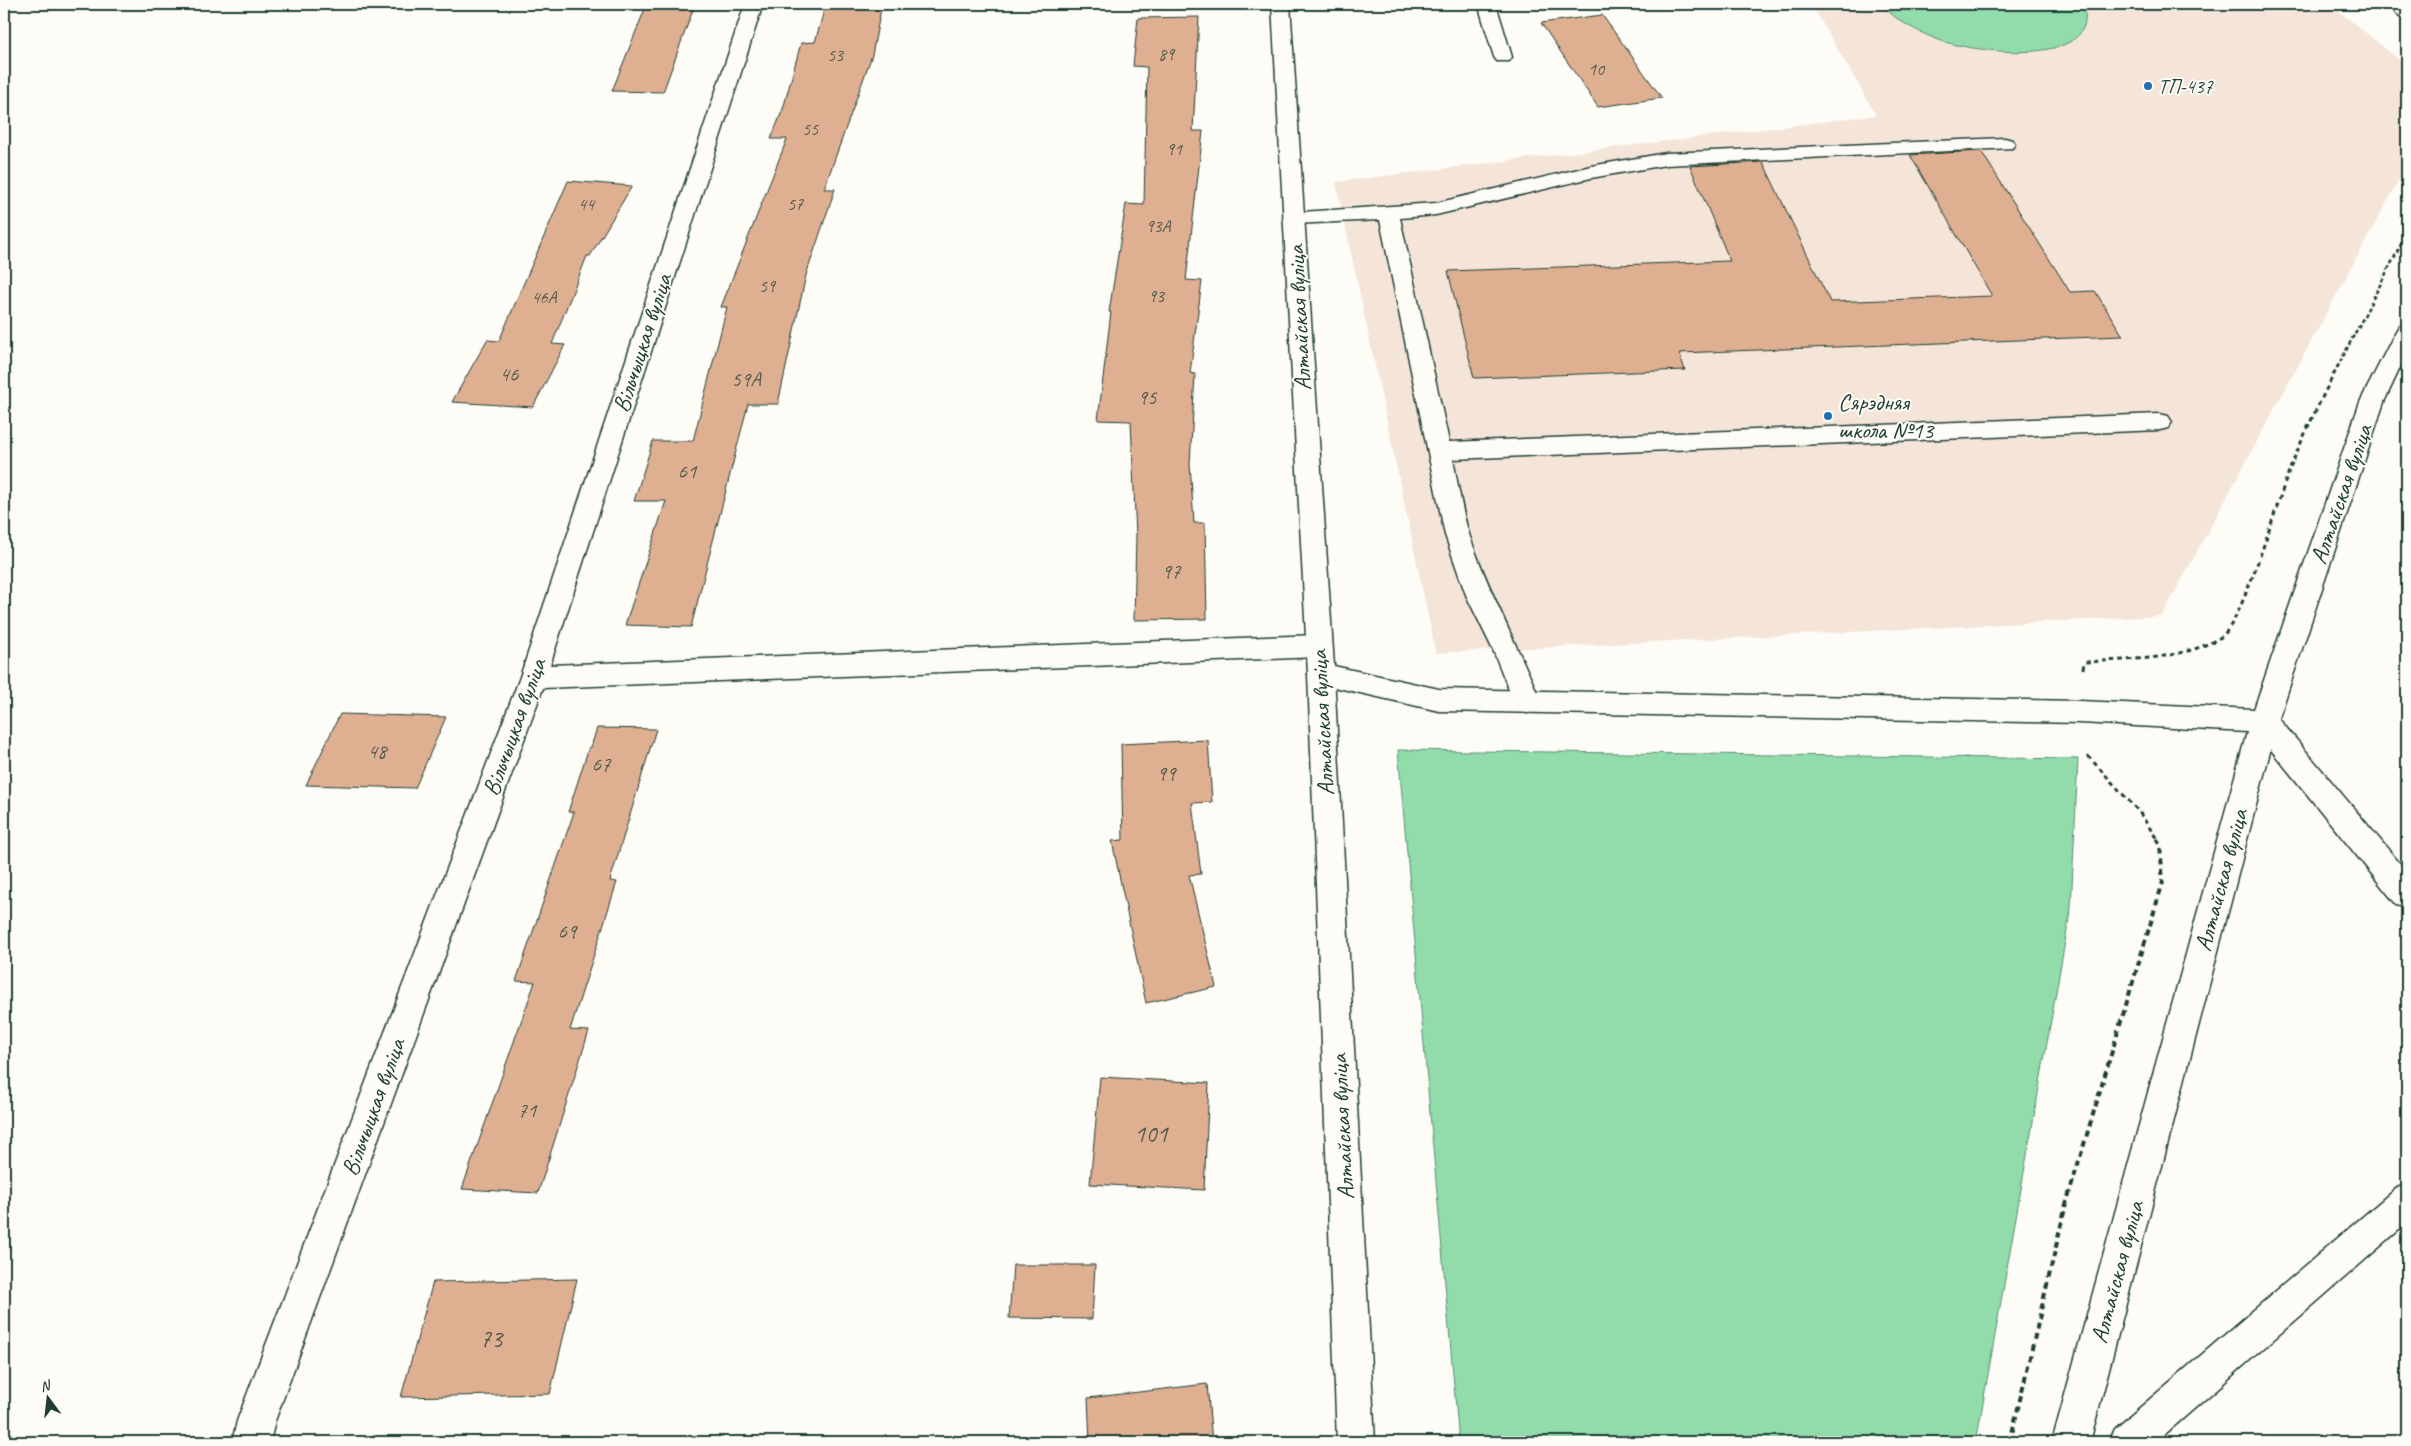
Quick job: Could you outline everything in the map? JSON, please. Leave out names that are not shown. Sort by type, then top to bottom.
[{"type":"main road","name":"Вільчыцкая вуліца","points":[[251,1442],[260,1411],[533,678],[754,4]]},
{"type":"main road","name":"Алтайская вуліца","points":[[1281,4],[1320,660],[1356,1442]]},
{"type":"main road","points":[[1487,4],[1503,57]]},
{"type":"main road","points":[[2395,4],[2407,13]]},
{"type":"main road","points":[[1293,218],[1389,214],[1436,209],[1591,172],[1666,159],[2005,144]]},
{"type":"main road","points":[[1389,214],[1457,535],[1479,596],[1506,650],[1527,702]]},
{"type":"main road","name":"Алтайская вуліца","points":[[2071,1442],[2264,721],[2372,402],[2407,331]]},
{"type":"main road","points":[[1440,451],[2160,422]]},
{"type":"main road","points":[[533,678],[1320,660],[1440,700],[2080,712],[2264,721],[2407,894]]},
{"type":"main road","points":[[2128,1442],[2407,1201]]},
{"type":"path","points":[[2010,1442],[2066,1204],[2163,882],[2160,844],[2139,812],[2084,751],[2080,712],[2084,662],[2154,658],[2197,648],[2223,636],[2244,600],[2291,466],[2322,396],[2407,233]]},
{"type":"shaded area","name":"Сярэдняя школа №13","points":[[1811,4],[2330,4],[2407,66],[2407,165],[2162,616],[1436,653],[1336,182],[1876,115]]},
{"type":"green space","points":[[1881,4],[2083,4],[2084,25],[2074,39],[2055,48],[2031,51],[1978,49],[1955,45],[1923,33],[1900,21]]},
{"type":"green space","points":[[1398,750],[2078,759],[2071,908],[1976,1442],[1459,1442]]},
{"type":"building","points":[[647,4],[695,4],[663,92],[612,91]]},
{"type":"building","points":[[826,4],[882,4],[872,55],[824,189],[835,189],[806,275],[778,404],[748,404],[691,627],[625,625],[666,501],[634,501],[653,441],[693,441],[727,307],[721,307],[787,139],[771,139],[783,109],[801,43],[815,42]]},
{"type":"building","points":[[1602,15],[1662,98],[1598,107],[1541,23]]},
{"type":"building","points":[[1199,17],[1193,131],[1203,131],[1186,280],[1202,281],[1190,373],[1195,374],[1190,464],[1194,523],[1205,523],[1207,619],[1134,620],[1136,536],[1131,421],[1098,420],[1111,312],[1109,312],[1126,204],[1144,205],[1147,67],[1133,66],[1138,18]]},
{"type":"building","points":[[1981,151],[2070,292],[2095,291],[2123,336],[1679,353],[1685,370],[1474,378],[1448,271],[1730,261],[1690,166],[1763,162],[1830,302],[1992,296],[1910,155]]},
{"type":"building","points":[[568,181],[632,186],[590,256],[587,256],[552,344],[565,345],[533,407],[452,402],[487,340],[499,341]]},
{"type":"building","points":[[340,714],[446,717],[415,788],[306,785]]},
{"type":"building","points":[[597,728],[656,729],[610,881],[617,882],[570,1030],[589,1031],[538,1193],[462,1189],[535,982],[516,981],[574,812],[568,812]]},
{"type":"building","points":[[1208,740],[1212,802],[1192,803],[1201,874],[1189,875],[1216,987],[1146,1003],[1112,841],[1123,840],[1121,744]]},
{"type":"building","points":[[1100,1077],[1209,1083],[1204,1190],[1090,1184]]},
{"type":"building","points":[[1013,1265],[1095,1265],[1092,1319],[1009,1318]]},
{"type":"building","points":[[577,1279],[550,1394],[401,1397],[433,1282]]},
{"type":"building","points":[[1207,1384],[1212,1442],[1090,1442],[1088,1398]]},
{"type":"place","name":"ТП-437","points":[[2148,86]]},
{"type":"place","name":"Сярэдняя школа №13","points":[[1828,416]]}]
